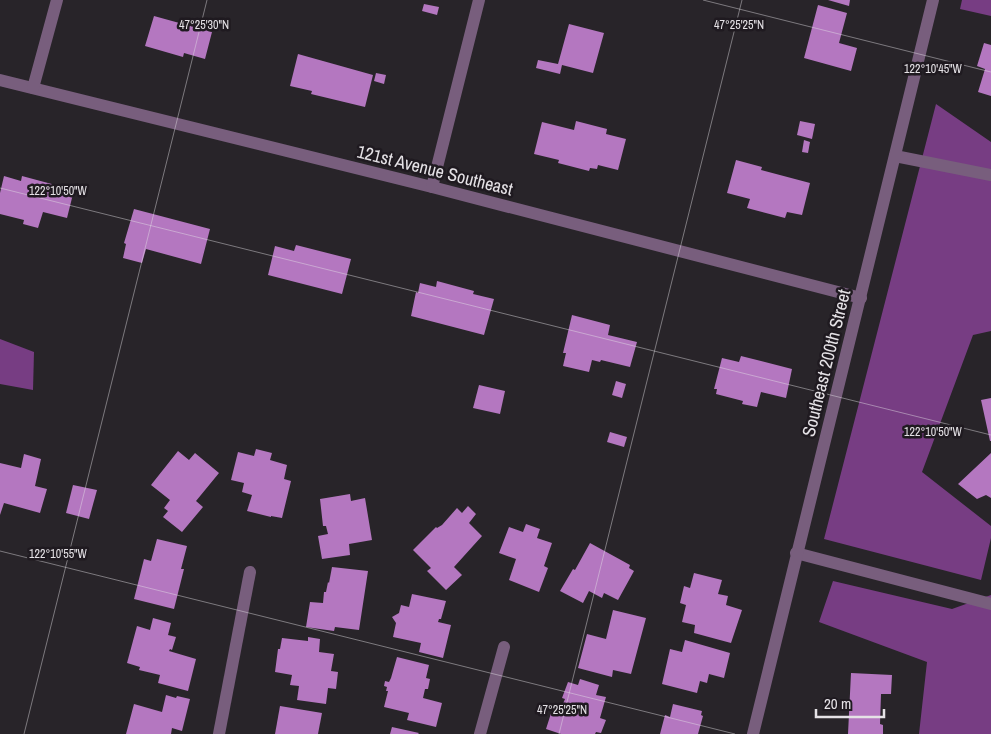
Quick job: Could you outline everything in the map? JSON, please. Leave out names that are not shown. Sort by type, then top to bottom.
[{"type":"street","points":[[33,88],[57,0]]},
{"type":"street","points":[[432,187],[479,0]]},
{"type":"street","name":"Southeast 200th Street","points":[[753,734],[933,0]]},
{"type":"street","name":"121st Avenue Southeast","points":[[0,80],[432,187],[861,298]]},
{"type":"street","points":[[895,156],[991,175]]},
{"type":"street","points":[[796,553],[991,604]]},
{"type":"street","points":[[220,734],[250,572]]},
{"type":"street","points":[[480,734],[504,647]]},
{"type":"shaded area","points":[[962,0],[991,0],[991,16],[960,9]]},
{"type":"shaded area","points":[[936,104],[991,142],[991,331],[973,335],[922,472],[991,526],[991,538],[981,580],[824,539]]},
{"type":"shaded area","points":[[0,339],[34,352],[33,390],[0,384]]},
{"type":"shaded area","points":[[833,581],[952,609],[991,595],[991,734],[919,734],[927,662],[819,622]]},
{"type":"building","points":[[828,0],[850,0],[849,6]]},
{"type":"building","points":[[424,4],[439,7],[437,15],[422,11]]},
{"type":"building","points":[[818,5],[847,13],[839,43],[857,48],[851,71],[804,58]]},
{"type":"building","points":[[154,16],[212,32],[205,59],[184,53],[183,57],[145,46]]},
{"type":"building","points":[[569,24],[604,33],[593,73],[562,65],[560,74],[536,68],[538,60],[558,64]]},
{"type":"building","points":[[984,43],[991,45],[991,96],[978,92],[985,69],[977,66]]},
{"type":"building","points":[[298,54],[373,75],[365,107],[311,94],[312,91],[290,86]]},
{"type":"building","points":[[376,73],[386,75],[384,84],[374,81]]},
{"type":"building","points":[[576,121],[607,129],[606,134],[626,139],[618,170],[598,165],[597,169],[590,168],[589,171],[558,163],[559,160],[534,154],[542,122],[574,130]]},
{"type":"building","points":[[800,121],[815,124],[812,139],[797,135]]},
{"type":"building","points":[[804,140],[810,142],[808,153],[802,152]]},
{"type":"building","points":[[736,160],[762,167],[761,170],[810,183],[802,215],[787,212],[785,218],[747,208],[750,199],[727,193]]},
{"type":"building","points":[[4,176],[21,181],[22,176],[74,190],[67,218],[43,212],[38,228],[23,224],[24,220],[0,214],[0,193]]},
{"type":"building","points":[[134,209],[210,229],[201,264],[146,249],[142,263],[123,258],[126,244],[124,243]]},
{"type":"building","points":[[296,245],[351,259],[342,294],[268,275],[275,246],[294,251]]},
{"type":"building","points":[[437,281],[474,291],[473,294],[494,299],[484,335],[411,316],[420,283],[436,287]]},
{"type":"building","points":[[572,315],[610,325],[608,335],[637,342],[630,367],[601,360],[600,362],[592,360],[589,372],[563,366],[566,353],[563,353]]},
{"type":"building","points":[[741,356],[792,369],[786,398],[761,392],[757,407],[742,404],[743,401],[716,394],[717,389],[714,389],[722,358],[739,362]]},
{"type":"building","points":[[616,381],[626,384],[622,398],[612,395]]},
{"type":"building","points":[[479,385],[505,391],[500,414],[473,408]]},
{"type":"building","points":[[991,398],[991,441],[990,441],[981,400]]},
{"type":"building","points":[[610,432],[627,437],[624,447],[607,442]]},
{"type":"building","points":[[256,449],[272,453],[270,460],[287,465],[284,479],[291,481],[282,518],[247,511],[252,495],[242,492],[244,483],[231,480],[238,452],[254,456]]},
{"type":"building","points":[[178,451],[189,460],[195,453],[219,473],[196,501],[203,507],[182,532],[163,517],[168,511],[164,508],[170,500],[151,485]]},
{"type":"building","points":[[991,453],[991,498],[986,495],[977,499],[958,484]]},
{"type":"building","points":[[24,454],[41,459],[35,486],[47,489],[40,513],[4,503],[0,515],[0,463],[21,468]]},
{"type":"building","points":[[73,485],[97,490],[89,519],[66,513]]},
{"type":"building","points":[[350,494],[351,501],[365,498],[372,540],[349,544],[350,555],[322,559],[318,536],[328,534],[326,526],[323,526],[320,499]]},
{"type":"building","points":[[468,506],[476,514],[469,523],[482,536],[454,567],[462,575],[446,590],[427,571],[431,568],[413,550],[436,527],[442,525],[457,508],[462,513]]},
{"type":"building","points":[[526,524],[540,529],[537,538],[552,543],[544,566],[548,568],[539,592],[509,580],[516,559],[499,553],[509,527],[523,532]]},
{"type":"building","points":[[157,539],[187,546],[181,569],[184,569],[174,609],[134,599],[144,559],[151,561]]},
{"type":"building","points":[[590,543],[630,565],[629,568],[634,571],[618,600],[604,593],[602,598],[589,591],[583,603],[560,591],[573,569],[575,570]]},
{"type":"building","points":[[332,567],[368,571],[359,630],[335,627],[334,631],[306,627],[310,602],[323,603],[324,592],[326,592],[329,583]]},
{"type":"building","points":[[694,573],[722,580],[718,594],[728,596],[726,605],[742,610],[731,643],[694,633],[695,625],[682,622],[686,605],[680,603],[684,586],[690,588]]},
{"type":"building","points":[[412,594],[446,601],[441,619],[438,622],[451,625],[443,658],[419,652],[421,643],[393,637],[396,623],[392,617],[399,613],[401,605],[409,607]]},
{"type":"building","points":[[613,610],[646,618],[631,674],[613,670],[612,677],[578,668],[587,634],[606,639]]},
{"type":"building","points":[[153,618],[171,623],[168,635],[176,637],[172,650],[170,649],[169,651],[196,659],[188,691],[158,683],[160,675],[139,670],[140,667],[127,663],[137,626],[150,630]]},
{"type":"building","points":[[308,637],[320,639],[319,652],[334,654],[331,671],[338,672],[336,689],[328,688],[326,704],[297,700],[299,686],[290,685],[292,675],[275,672],[278,649],[280,649],[282,638],[308,641]]},
{"type":"building","points":[[685,640],[730,653],[724,678],[709,674],[707,683],[700,681],[697,693],[662,684],[670,649],[682,652]]},
{"type":"building","points":[[397,657],[429,665],[426,678],[430,679],[428,689],[425,689],[423,698],[442,703],[436,727],[407,720],[409,713],[384,707],[388,691],[386,691],[387,687],[384,686],[385,681],[389,682],[391,678]]},
{"type":"building","points":[[851,673],[892,675],[891,694],[881,694],[880,724],[883,725],[883,734],[848,734]]},
{"type":"building","points":[[580,679],[599,685],[596,695],[606,697],[600,718],[606,720],[601,733],[561,734],[546,729],[554,704],[562,706],[565,699],[562,698],[568,682],[578,685]]},
{"type":"building","points":[[166,695],[190,699],[182,731],[172,728],[171,734],[126,734],[134,704],[162,712]]},
{"type":"building","points":[[673,704],[702,711],[701,715],[703,716],[698,734],[660,734],[665,715],[670,717]]},
{"type":"building","points":[[280,706],[322,713],[318,734],[275,734]]},
{"type":"building","points":[[392,727],[419,733],[390,734]]}]
